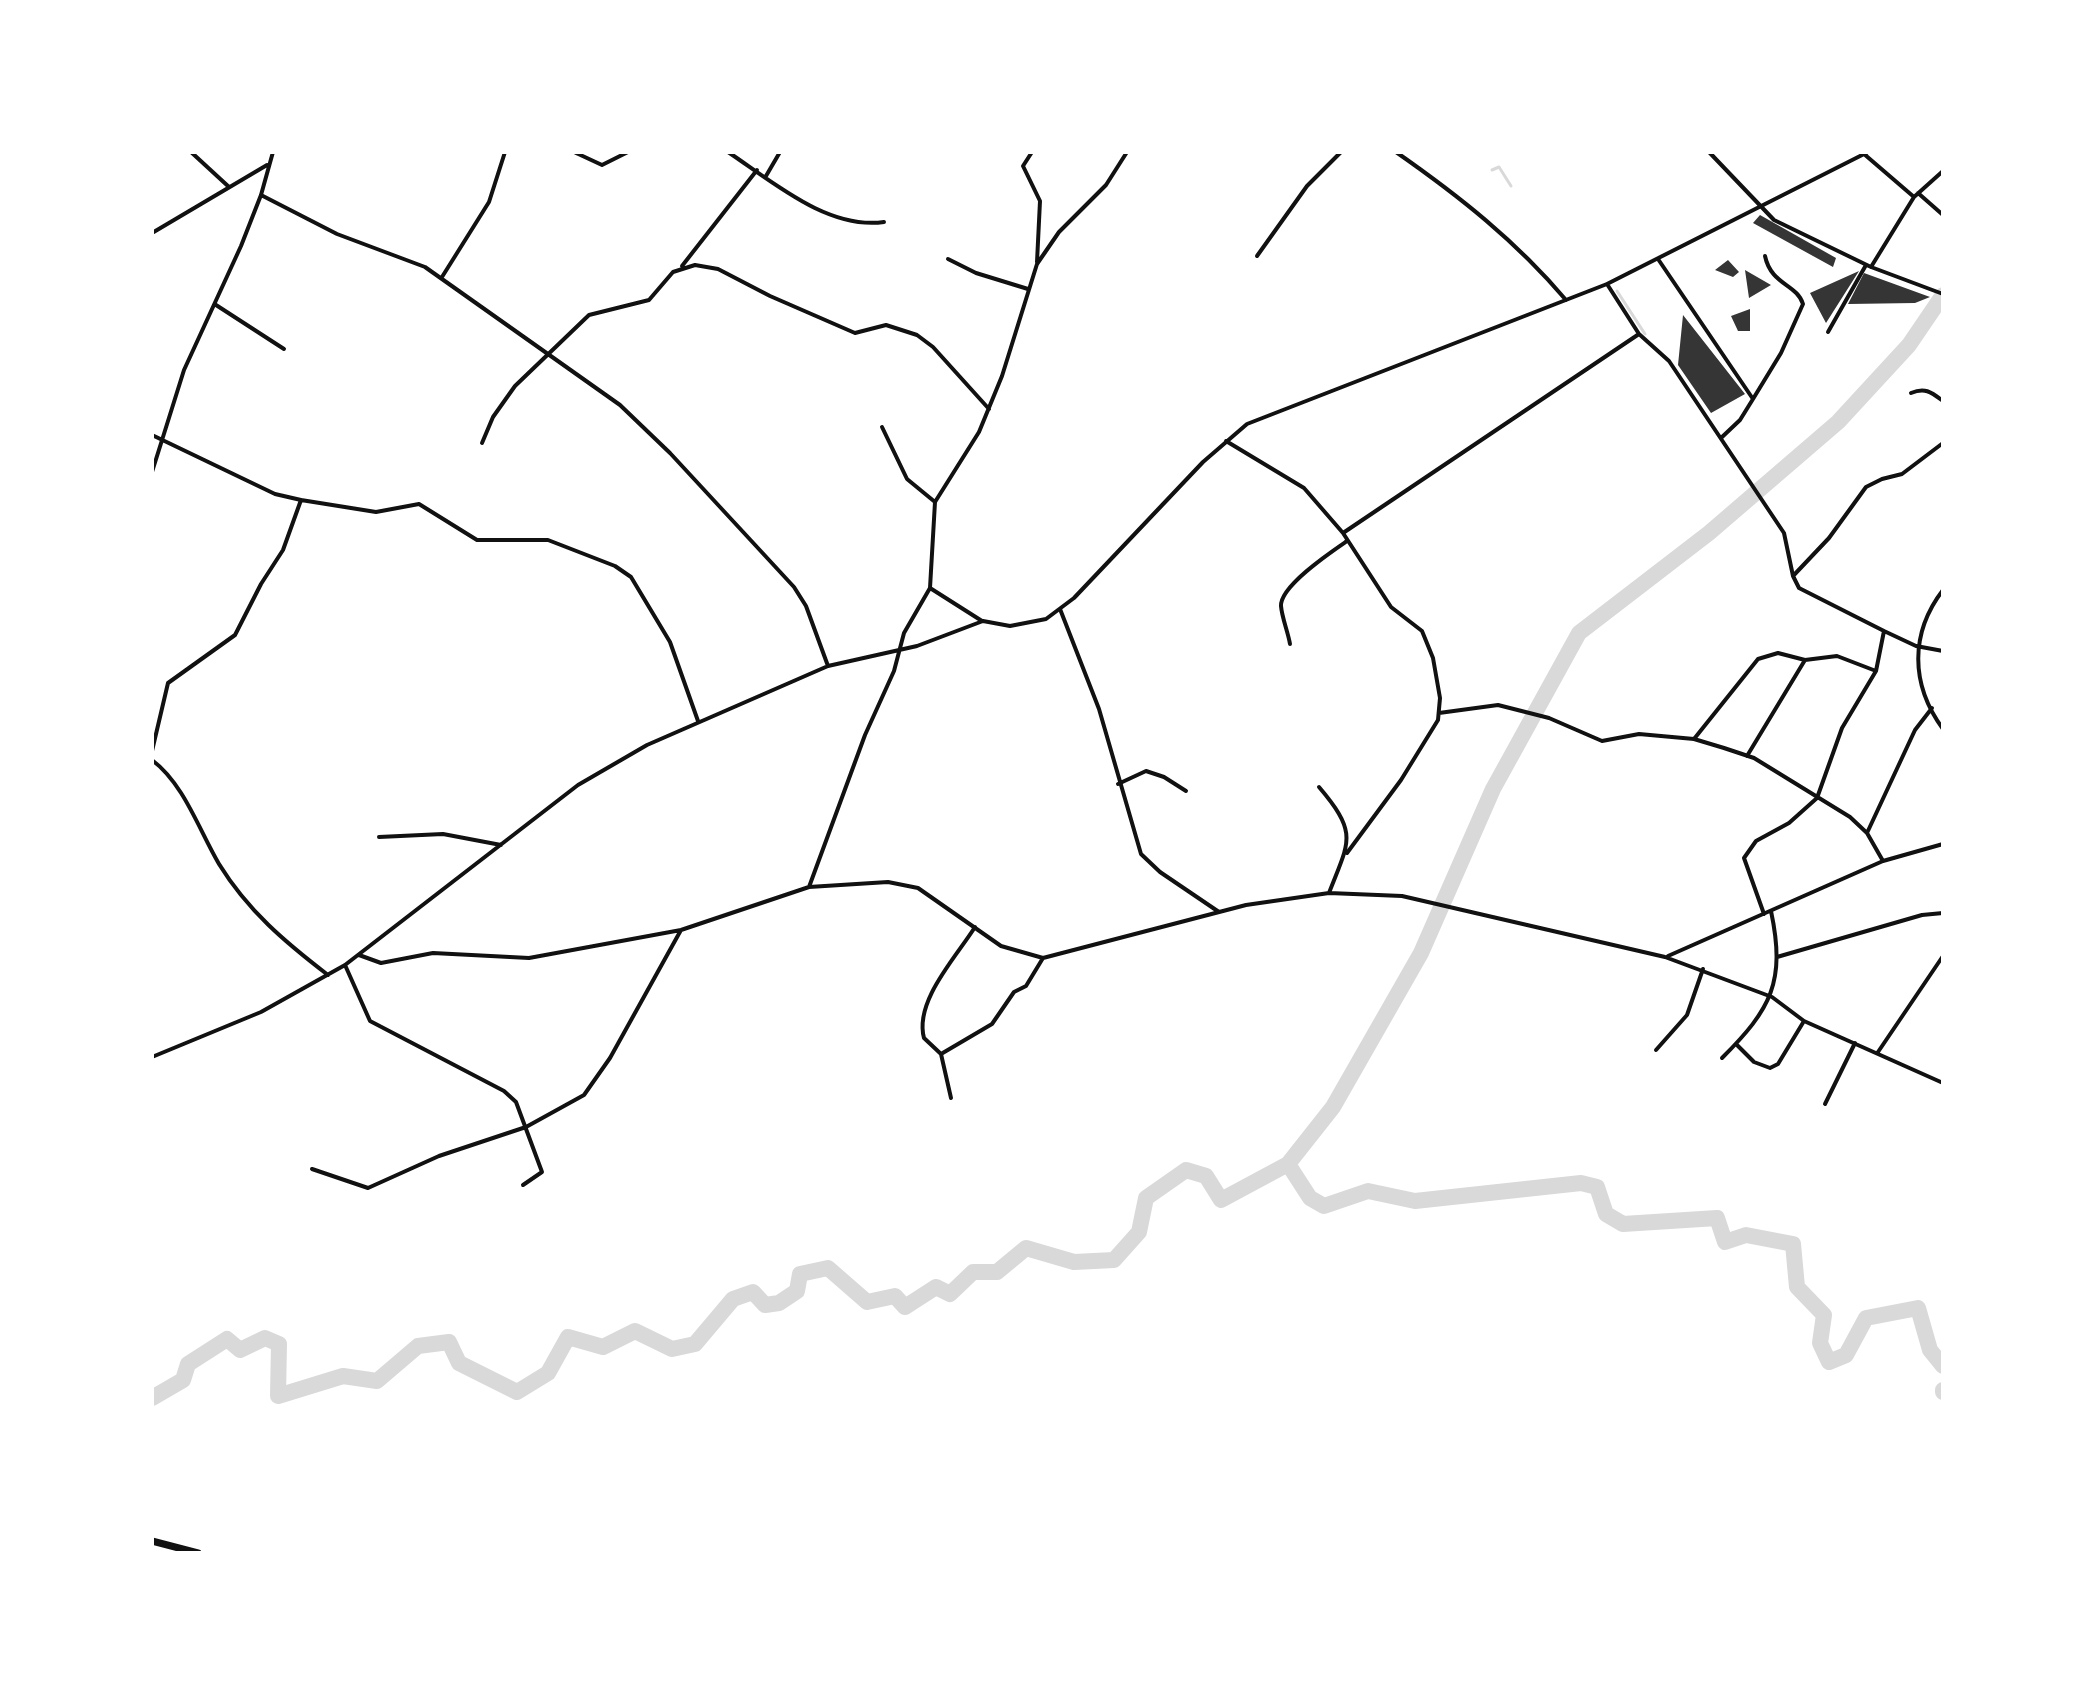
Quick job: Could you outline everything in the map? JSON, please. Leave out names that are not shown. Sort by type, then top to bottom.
[{"type":"highway","points":[[152,1541],[198,1553]]},
{"type":"street","points":[[191,152],[229,187]]},
{"type":"street","points":[[152,472],[184,370],[216,305],[261,195],[273,152]]},
{"type":"street","points":[[442,277],[489,202],[505,152]]},
{"type":"street","points":[[574,152],[602,165],[628,152]]},
{"type":"street","points":[[728,152],[836,218],[859,223],[884,222]]},
{"type":"street","points":[[766,176],[780,152]]},
{"type":"street","points":[[809,887],[904,633],[930,588],[935,502],[979,432],[989,409],[1037,264],[1040,201],[1023,166],[1032,152]]},
{"type":"street","points":[[1037,264],[1059,232],[1106,185],[1127,152]]},
{"type":"street","points":[[1257,256],[1307,186],[1341,152]]},
{"type":"street","points":[[1396,152],[1452,190],[1514,242],[1566,300]]},
{"type":"street","points":[[1709,152],[1774,220],[1869,266],[1942,292]]},
{"type":"street","points":[[152,1057],[261,1012],[345,965],[606,767],[698,721],[828,666],[900,650],[983,621],[1028,625],[1060,609],[1226,441],[1264,416],[1607,284],[1866,153],[1914,197]]},
{"type":"street","points":[[152,233],[268,165]]},
{"type":"street","points":[[482,443],[493,417],[515,386],[596,312],[649,300],[680,267],[757,170]]},
{"type":"street","points":[[1828,332],[1914,197],[1943,171]]},
{"type":"street","points":[[1918,193],[1943,215]]},
{"type":"street","points":[[261,195],[324,228],[382,248],[442,277],[620,405],[670,453],[794,587],[806,606],[828,666]]},
{"type":"street","points":[[1721,438],[1740,420],[1753,399],[1781,353],[1803,304],[1800,296],[1768,272],[1765,256]]},
{"type":"street","points":[[948,259],[976,273],[1029,289]]},
{"type":"street","points":[[1658,259],[1709,339],[1753,399]]},
{"type":"street","points":[[680,267],[718,269],[781,302],[855,333],[886,325],[917,335],[933,347],[989,409]]},
{"type":"street","points":[[1607,284],[1639,334],[1669,361],[1784,533],[1793,576],[1799,588],[1916,646],[1943,651]]},
{"type":"street","points":[[216,305],[284,349]]},
{"type":"street","points":[[1343,533],[1639,334]]},
{"type":"street","points":[[1911,393],[1920,389],[1929,391],[1943,401]]},
{"type":"street","points":[[882,427],[907,479],[935,502]]},
{"type":"street","points":[[152,435],[275,494],[376,512],[419,504],[477,540],[548,540],[615,566],[631,577],[661,624],[680,664],[698,721]]},
{"type":"street","points":[[1226,441],[1304,488],[1343,533],[1391,607],[1422,631],[1433,658],[1439,713],[1401,780],[1347,853],[1329,893]]},
{"type":"street","points":[[1793,576],[1829,538],[1866,487],[1902,474],[1943,443]]},
{"type":"street","points":[[152,751],[168,683],[235,635],[283,550],[301,500]]},
{"type":"street","points":[[1290,644],[1280,605],[1284,594],[1304,573],[1347,541]]},
{"type":"street","points":[[930,588],[983,621]]},
{"type":"street","points":[[1943,590],[1929,610],[1916,646],[1921,681],[1943,729]]},
{"type":"street","points":[[1060,609],[1099,709],[1118,784],[1141,854],[1160,872],[1219,912]]},
{"type":"street","points":[[1764,914],[1744,858],[1748,849],[1767,833],[1789,823],[1817,798],[1842,728],[1876,671],[1884,631]]},
{"type":"street","points":[[1694,739],[1758,659],[1778,653],[1805,660],[1837,656],[1876,671]]},
{"type":"street","points":[[1747,756],[1805,660]]},
{"type":"street","points":[[1439,713],[1498,705],[1532,712],[1602,741],[1616,741],[1639,734],[1694,739],[1747,756],[1850,817],[1867,833],[1883,861]]},
{"type":"street","points":[[1867,833],[1915,730],[1932,708]]},
{"type":"street","points":[[152,760],[172,779],[221,867],[248,905],[268,928],[328,975]]},
{"type":"street","points":[[1118,784],[1146,771],[1164,777],[1186,791]]},
{"type":"street","points":[[1319,787],[1344,820],[1347,853]]},
{"type":"street","points":[[379,837],[443,834],[501,845]]},
{"type":"street","points":[[1665,957],[1883,861],[1943,844]]},
{"type":"street","points":[[359,955],[381,963],[433,953],[509,959],[681,930],[809,887],[902,883],[918,888],[1001,946],[1043,958],[1270,900],[1329,893],[1402,896],[1665,957],[1703,969],[1772,997],[1788,1013],[1943,1083]]},
{"type":"street","points":[[1722,1058],[1759,1020],[1772,997],[1777,957],[1771,911]]},
{"type":"street","points":[[1777,957],[1922,915],[1943,913]]},
{"type":"street","points":[[951,1098],[941,1054],[924,1038],[922,1018],[931,997],[975,927]]},
{"type":"street","points":[[312,1169],[368,1188],[439,1156],[526,1127],[567,1106],[595,1081],[681,930]]},
{"type":"street","points":[[1878,1052],[1943,956]]},
{"type":"street","points":[[941,1054],[992,1024],[1014,992],[1026,986],[1043,958]]},
{"type":"street","points":[[345,965],[370,1021],[510,1095],[526,1127],[542,1172],[523,1185]]},
{"type":"street","points":[[1656,1050],[1687,1015],[1703,969]]},
{"type":"street","points":[[1736,1044],[1754,1062],[1770,1068],[1778,1064],[1804,1021]]},
{"type":"street","points":[[1825,1104],[1855,1043]]},
{"type":"building","points":[[1760,215],[1836,258],[1833,267],[1753,223]]},
{"type":"building","points":[[1728,260],[1739,272],[1733,277],[1715,270]]},
{"type":"building","points":[[1745,270],[1771,285],[1749,298]]},
{"type":"building","points":[[1859,271],[1826,323],[1810,293]]},
{"type":"building","points":[[1864,273],[1930,297],[1915,303],[1848,304]]},
{"type":"building","points":[[1750,309],[1750,331],[1738,331],[1731,316]]},
{"type":"building","points":[[1683,315],[1745,394],[1711,413],[1678,365]]},
{"type":"waterway","points":[[1492,170],[1499,167],[1511,186]]},
{"type":"waterway","points":[[1617,291],[1645,334]]},
{"type":"waterway","points":[[1288,1164],[1333,1107],[1421,953],[1493,789],[1579,633],[1709,533],[1838,422],[1909,345],[1943,295]]},
{"type":"waterway","points":[[152,1398],[183,1380],[188,1364],[227,1339],[240,1350],[265,1338],[279,1344],[278,1396],[343,1376],[377,1381],[418,1346],[449,1342],[459,1363],[517,1392],[548,1373],[568,1337],[603,1347],[635,1331],[672,1349],[695,1344],[733,1299],[753,1292],[765,1305],[779,1303],[797,1291],[800,1274],[828,1268],[867,1302],[895,1296],[905,1307],[936,1287],[950,1294],[973,1272],[997,1272],[1026,1248],[1074,1262],[1114,1260],[1139,1232],[1146,1198],[1186,1170],[1206,1176],[1221,1200],[1288,1164],[1310,1198],[1324,1206],[1368,1191],[1415,1201],[1581,1183],[1597,1187],[1606,1214],[1623,1224],[1717,1218],[1725,1242],[1746,1235],[1793,1244],[1797,1287],[1824,1315],[1820,1343],[1829,1362],[1846,1355],[1866,1318],[1918,1308],[1930,1350],[1943,1366]]}]
